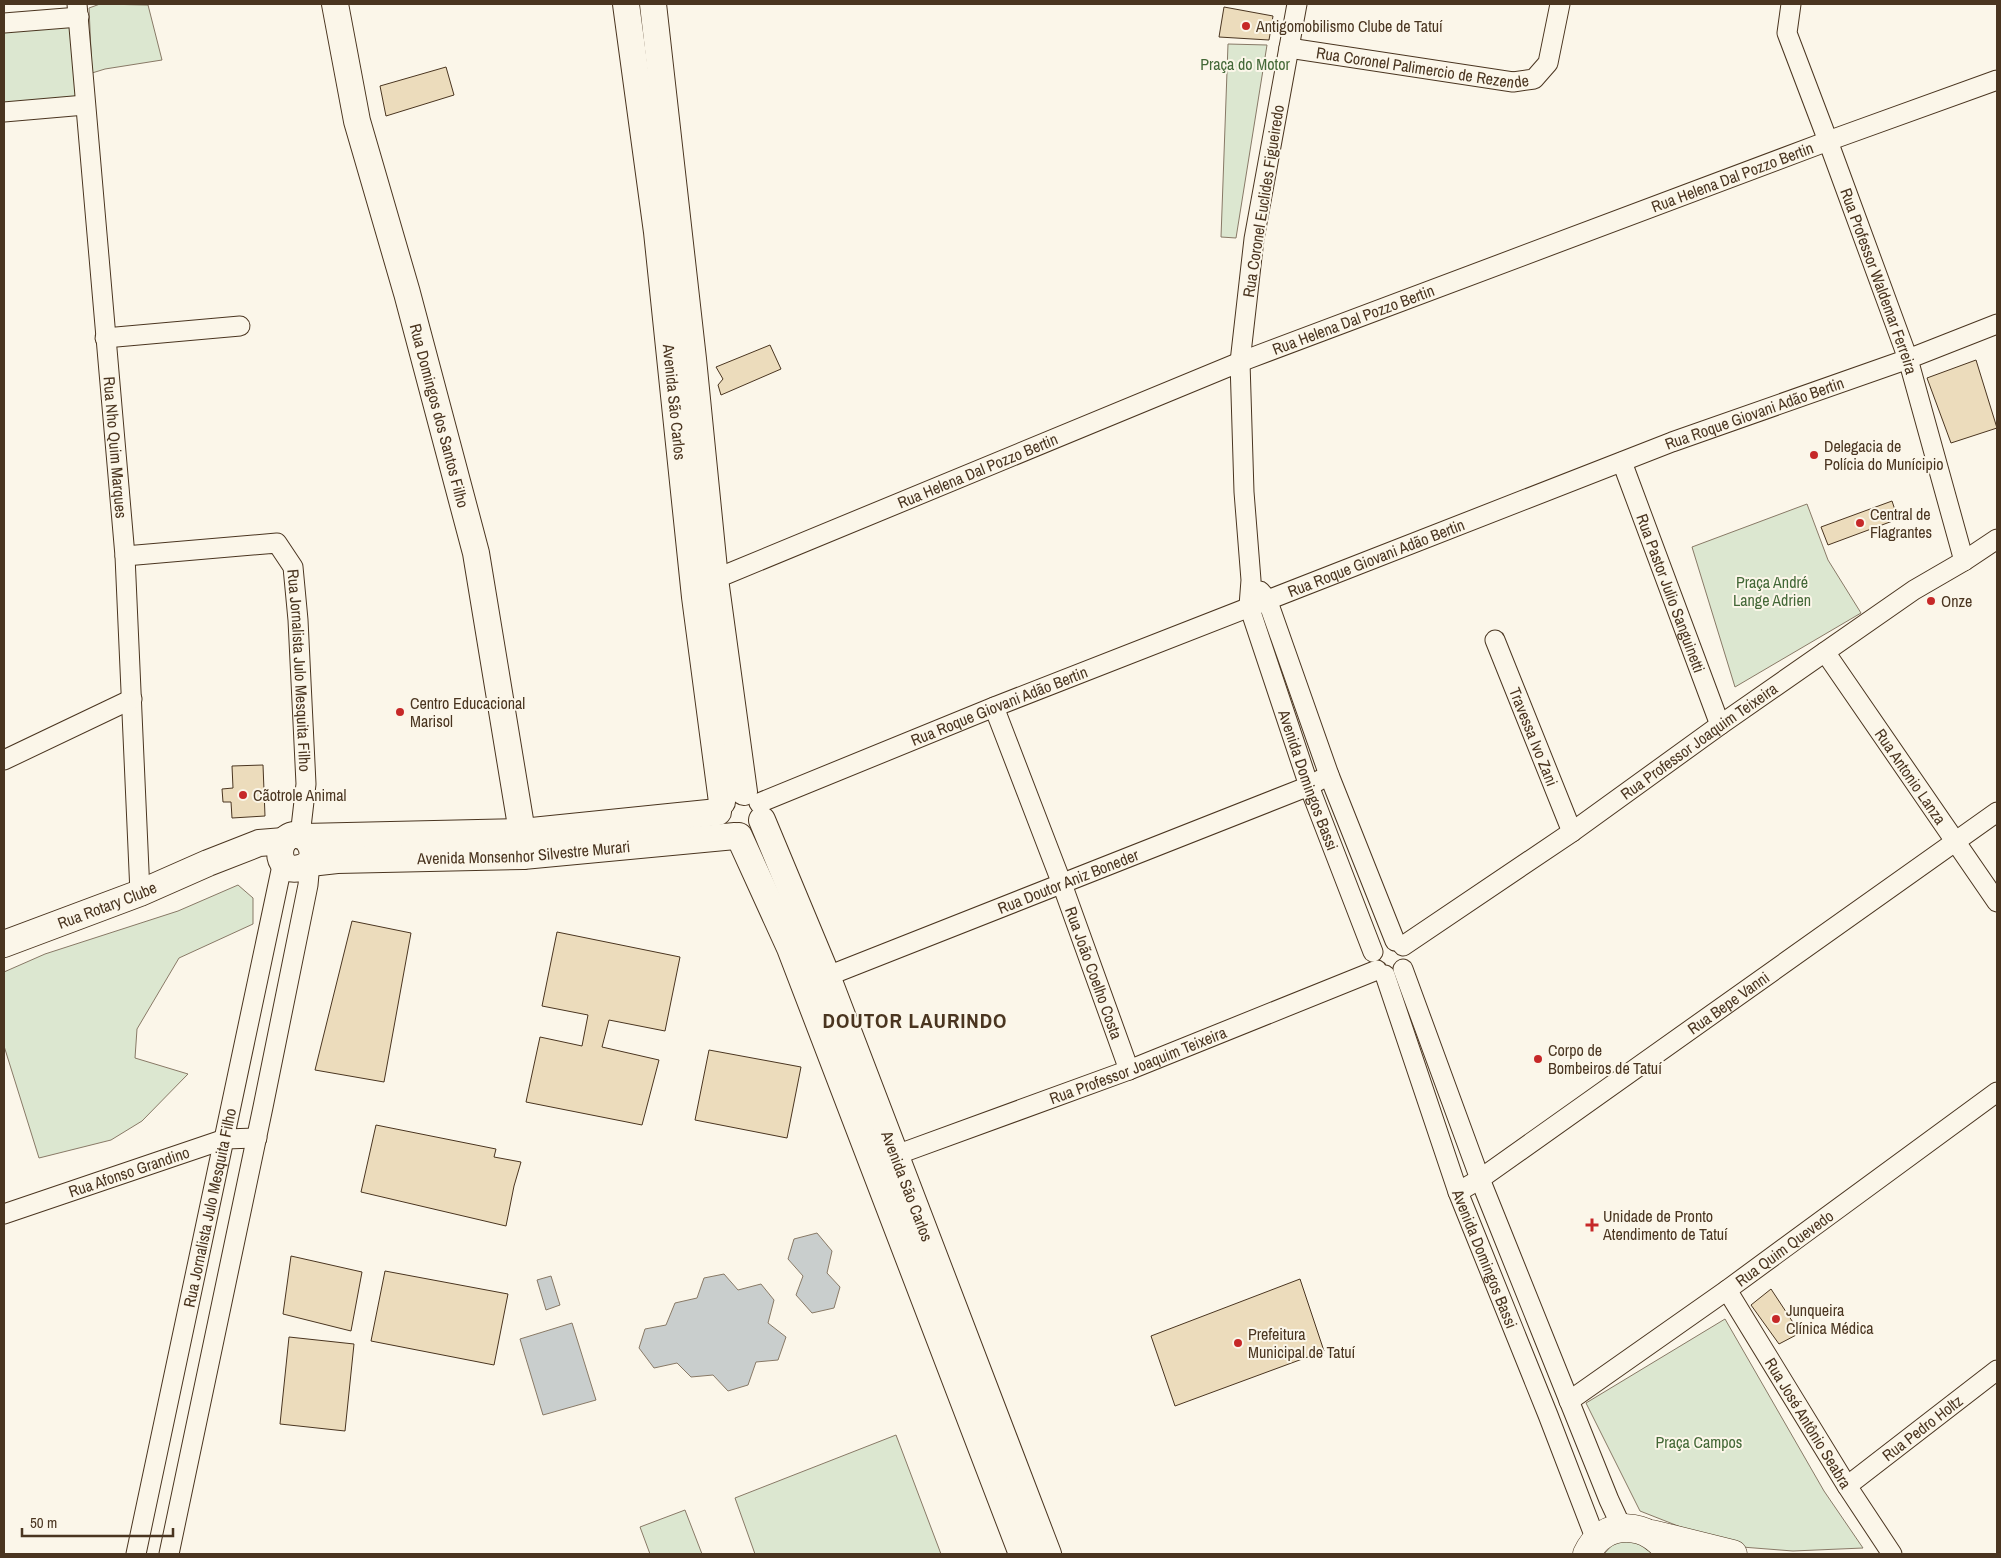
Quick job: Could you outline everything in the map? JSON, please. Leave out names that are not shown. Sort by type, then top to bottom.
[{"type":"main road","name":"Rua Domingos dos Santos Filho","points":[[335,4],[357,121],[407,293],[476,553],[522,844]]},
{"type":"main road","name":"Avenida São Carlos","points":[[626,4],[704,577],[741,806],[815,981],[896,1155],[1048,1554]]},
{"type":"main road","name":"Avenida São Carlos","points":[[653,4],[693,359],[704,577]]},
{"type":"main road","name":"Avenida Monsenhor Silvestre Murari","points":[[310,863],[522,844],[741,806]]},
{"type":"main road","name":"Avenida São Carlos","points":[[741,806],[720,822],[726,831],[737,836],[790,948],[815,981],[1022,1554]]},
{"type":"main road","name":"Avenida Monsenhor Silvestre Murari","points":[[293,844],[522,844],[737,836]]},
{"type":"main road","points":[[293,844],[310,842],[313,856],[310,863]]},
{"type":"main road","name":"Rua Rotary Clube","points":[[4,944],[140,893],[259,843],[293,844]]},
{"type":"main road","points":[[1591,1547],[1608,1532],[1622,1528],[1638,1528],[1660,1544],[1733,1554]]},
{"type":"street","name":"Rua Coronel Euclides Figueiredo","points":[[1249,606],[1251,580],[1244,492],[1240,362],[1254,239],[1296,4]]},
{"type":"street","name":"Rua Coronel Palimercio de Rezende","points":[[1289,48],[1514,82],[1534,79],[1548,63],[1560,4]]},
{"type":"street","name":"Rua Professor Waldemar Ferreira","points":[[1791,4],[1787,34],[1908,359],[1964,562]]},
{"type":"street","points":[[4,23],[78,11]]},
{"type":"street","name":"Rua Nho Quim Marques","points":[[78,11],[125,556],[140,893]]},
{"type":"street","name":"Rua Helena Dal Pozzo Bertin","points":[[704,577],[1240,362],[1828,141],[1997,80]]},
{"type":"street","points":[[4,112],[86,105]]},
{"type":"street","name":"Rua Roque Giovani Adão Bertin","points":[[741,806],[1672,442],[1908,359],[1997,324]]},
{"type":"street","points":[[106,338],[240,326]]},
{"type":"street","name":"Rua Pastor Julio Sanguinetti","points":[[1622,462],[1720,725]]},
{"type":"street","name":"Rua Professor Joaquim Teixeira","points":[[1399,944],[1572,832],[1720,725],[1914,590],[1964,562],[1997,539]]},
{"type":"street","name":"Rua Jornalista Julo Mesquita Filho","points":[[125,556],[277,543],[293,567],[298,620],[306,784],[225,1138],[136,1554]]},
{"type":"street","points":[[1251,580],[1267,599]]},
{"type":"street","name":"Avenida Domingos Bassi","points":[[1267,599],[1329,775],[1399,944]]},
{"type":"street","name":"Avenida Domingos Bassi","points":[[1249,606],[1309,786],[1373,952]]},
{"type":"street","name":"Travessa Ivo Zani","points":[[1496,640],[1572,832]]},
{"type":"street","name":"Rua Antonio Lanza","points":[[1825,652],[1997,902]]},
{"type":"street","points":[[4,760],[132,699]]},
{"type":"street","name":"Rua João Coelho Costa","points":[[994,707],[1062,884],[1129,1070]]},
{"type":"street","name":"Rua Doutor Aniz Boneder","points":[[815,981],[1309,786],[1329,775]]},
{"type":"street","name":"Rua Bepe Vanni","points":[[1458,1192],[1480,1179],[1997,812]]},
{"type":"street","name":"Rua Jornalista Julo Mesquita Filho","points":[[169,1554],[257,1138],[308,885],[310,863]]},
{"type":"street","points":[[1387,941],[1399,944],[1407,953],[1407,962],[1389,971],[1373,961],[1373,952],[1379,944],[1387,941]]},
{"type":"street","name":"Rua Professor Joaquim Teixeira","points":[[896,1155],[1129,1070],[1389,971]]},
{"type":"street","name":"Avenida Domingos Bassi","points":[[1389,971],[1480,1179],[1622,1528]]},
{"type":"street","name":"Avenida Domingos Bassi","points":[[1389,971],[1458,1192],[1548,1415],[1591,1547]]},
{"type":"street","name":"Rua Quim Quevedo","points":[[1569,1401],[1727,1290],[1997,1092]]},
{"type":"street","name":"Rua Afonso Grandino","points":[[4,1214],[225,1138],[257,1138]]},
{"type":"street","points":[[214,1189],[245,1193]]},
{"type":"street","name":"Rua José Antônio Seabra","points":[[1727,1290],[1847,1486],[1892,1554]]},
{"type":"street","points":[[181,1344],[212,1351]]},
{"type":"street","name":"Rua Pedro Holtz","points":[[1847,1486],[1997,1370]]},
{"type":"green space","points":[[100,4],[148,5],[162,60],[105,69],[92,73],[89,8]]},
{"type":"green space","points":[[76,20],[80,103],[4,109],[4,26]]},
{"type":"green space","name":"Praça do Motor","points":[[1228,44],[1267,45],[1236,238],[1221,237]]},
{"type":"green space","name":"Praça André Lange Adrien","points":[[1807,504],[1828,560],[1861,613],[1735,687],[1692,547]]},
{"type":"green space","points":[[238,885],[253,898],[253,924],[179,958],[137,1029],[135,1058],[188,1074],[142,1121],[111,1140],[39,1158],[4,1046],[4,972],[45,954],[178,911]]},
{"type":"green space","name":"Praça Campos","points":[[1725,1319],[1824,1491],[1863,1548],[1793,1551],[1729,1546],[1640,1511],[1586,1403]]},
{"type":"green space","points":[[896,1435],[941,1554],[755,1554],[735,1498]]},
{"type":"green space","points":[[685,1510],[702,1554],[650,1554],[640,1527]]},
{"type":"green space","points":[[1622,1540],[1641,1542],[1656,1554],[1604,1554],[1613,1544]]},
{"type":"shaded area","points":[[817,1233],[832,1251],[827,1273],[840,1287],[834,1308],[812,1313],[796,1295],[803,1276],[788,1259],[794,1239]]},
{"type":"shaded area","points":[[724,1274],[738,1290],[761,1284],[774,1300],[768,1323],[786,1337],[778,1360],[756,1362],[748,1385],[728,1391],[713,1375],[691,1377],[677,1363],[654,1368],[639,1348],[645,1329],[666,1325],[675,1303],[697,1298],[704,1278]]},
{"type":"shaded area","points":[[551,1276],[560,1305],[546,1310],[537,1280]]},
{"type":"shaded area","points":[[572,1323],[596,1400],[543,1415],[520,1339]]},
{"type":"building","name":"Antigomobilismo Clube de Tatuí","points":[[1224,7],[1273,16],[1269,40],[1219,37]]},
{"type":"building","points":[[446,67],[454,95],[386,116],[380,86]]},
{"type":"building","points":[[770,345],[781,369],[721,395],[718,385],[723,379],[716,367]]},
{"type":"building","points":[[1976,360],[1997,428],[1951,443],[1927,378]]},
{"type":"building","name":"Central de Flagrantes","points":[[1892,501],[1898,519],[1828,545],[1821,527]]},
{"type":"building","name":"Cãotrole Animal","points":[[263,765],[265,816],[232,818],[231,802],[223,802],[222,789],[233,788],[232,766]]},
{"type":"building","points":[[352,921],[411,933],[384,1082],[315,1070]]},
{"type":"building","points":[[557,932],[680,957],[665,1031],[609,1020],[602,1047],[659,1060],[642,1125],[526,1102],[540,1037],[582,1046],[588,1015],[542,1006]]},
{"type":"building","points":[[709,1050],[801,1067],[787,1138],[695,1120]]},
{"type":"building","points":[[376,1125],[496,1149],[494,1157],[521,1162],[506,1226],[361,1192]]},
{"type":"building","points":[[291,1256],[362,1272],[351,1331],[283,1314]]},
{"type":"building","points":[[385,1271],[508,1294],[494,1365],[371,1341]]},
{"type":"building","name":"Prefeitura Municipal de Tatuí","points":[[1300,1279],[1324,1351],[1175,1406],[1151,1336]]},
{"type":"building","name":"Junqueira Clínica Médica","points":[[1771,1289],[1800,1333],[1779,1344],[1751,1305]]},
{"type":"building","points":[[289,1337],[354,1344],[345,1431],[280,1424]]},
{"type":"place","name":"Antigomobilismo Clube de Tatuí","points":[[1246,26]]},
{"type":"place","name":"Delegacia de Polícia do Munícipio","points":[[1814,455]]},
{"type":"place","name":"Central de Flagrantes","points":[[1860,523]]},
{"type":"place","name":"Onze","points":[[1931,601]]},
{"type":"place","name":"Centro Educacional Marisol","points":[[400,712]]},
{"type":"place","name":"Cãotrole Animal","points":[[243,795]]},
{"type":"place","name":"Corpo de Bombeiros de Tatuí","points":[[1538,1059]]},
{"type":"place","name":"Unidade de Pronto Atendimento de Tatuí","points":[[1592,1225]]},
{"type":"place","name":"Junqueira Clínica Médica","points":[[1776,1319]]},
{"type":"place","name":"Prefeitura Municipal de Tatuí","points":[[1238,1343]]},
{"type":"district","name":"DOUTOR LAURINDO","points":[[915,1021]]}]
